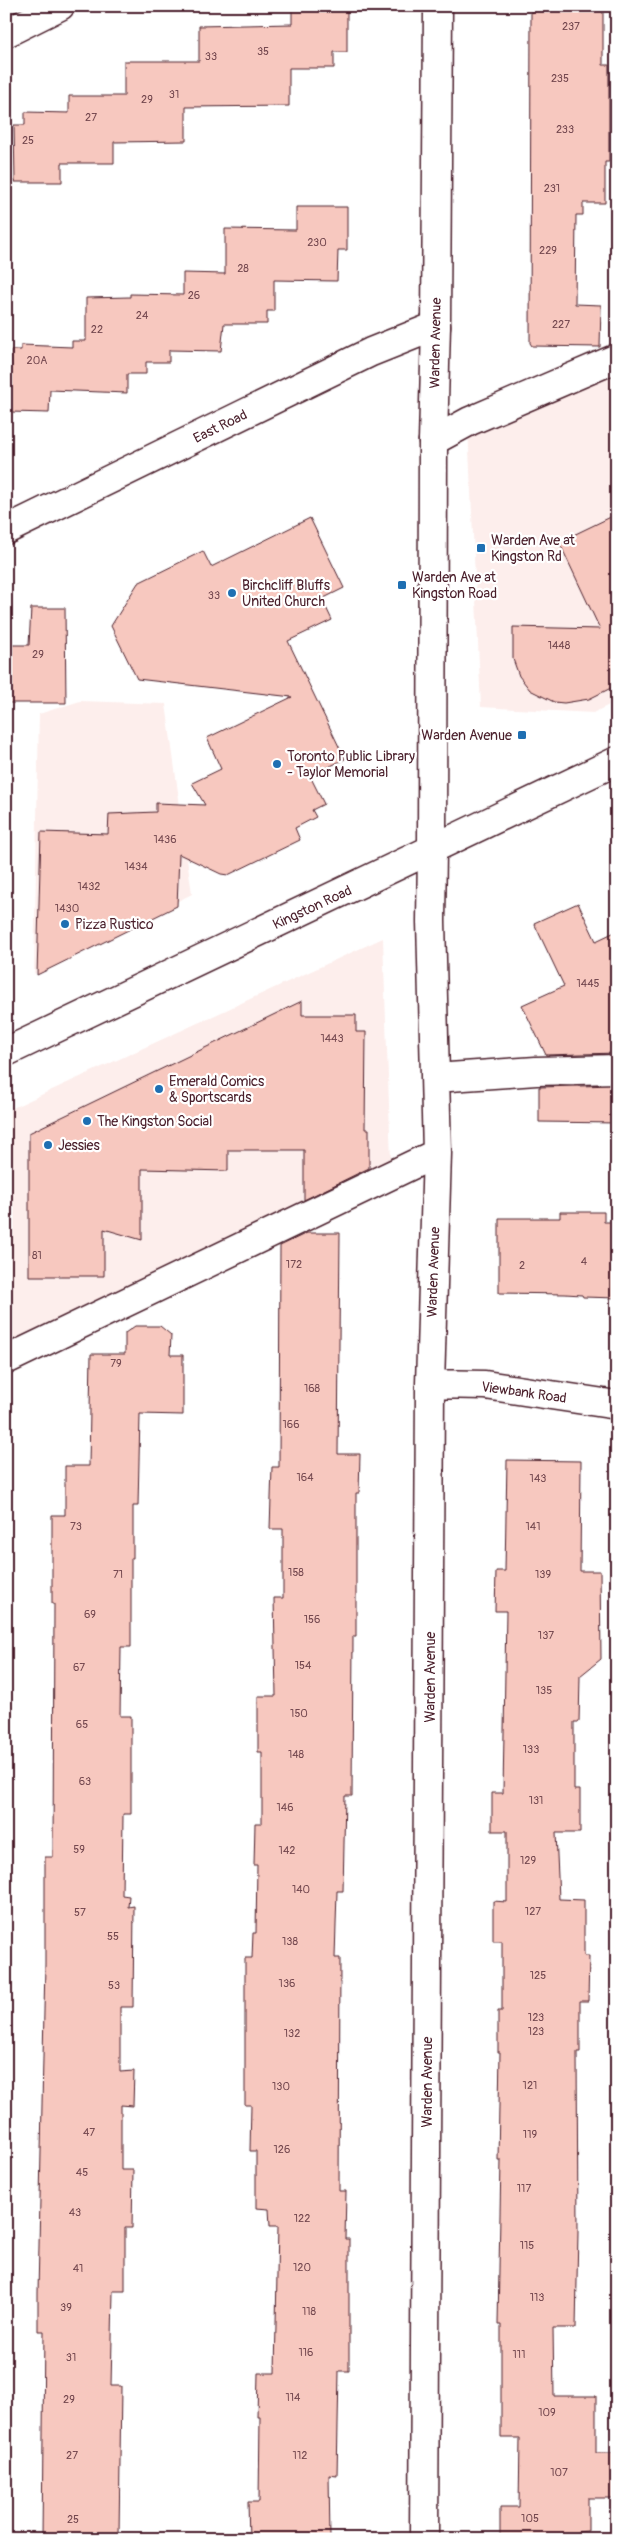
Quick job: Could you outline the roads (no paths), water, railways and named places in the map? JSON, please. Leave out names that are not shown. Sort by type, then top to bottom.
[{"type":"street","points":[[6,33],[60,6]]},
{"type":"street","name":"Warden Avenue","points":[[424,2539],[430,1384],[437,1154],[431,921],[433,441],[436,326],[438,6]]},
{"type":"street","name":"East Road","points":[[6,530],[371,352],[436,326]]},
{"type":"street","points":[[433,441],[470,421],[617,358]]},
{"type":"street","name":"Kingston Road","points":[[6,1052],[617,761]]},
{"type":"street","points":[[436,1078],[536,1070],[617,1070]]},
{"type":"street","points":[[6,1360],[437,1154]]},
{"type":"street","name":"Viewbank Road","points":[[430,1384],[485,1385],[617,1405]]},
{"type":"place","name":"Warden Ave at Kingston Rd","points":[[481,548]]},
{"type":"place","name":"Warden Ave at Kingston Road","points":[[402,585]]},
{"type":"place","name":"Birchcliff Bluffs United Church","points":[[232,593]]},
{"type":"place","name":"Warden Avenue","points":[[522,735]]},
{"type":"place","name":"Toronto Public Library - Taylor Memorial","points":[[277,764]]},
{"type":"place","name":"Pizza Rustico","points":[[65,924]]},
{"type":"place","name":"Emerald Comics & Sportscards","points":[[159,1089]]},
{"type":"place","name":"The Kingston Social","points":[[87,1121]]},
{"type":"place","name":"Jessies","points":[[48,1145]]}]
